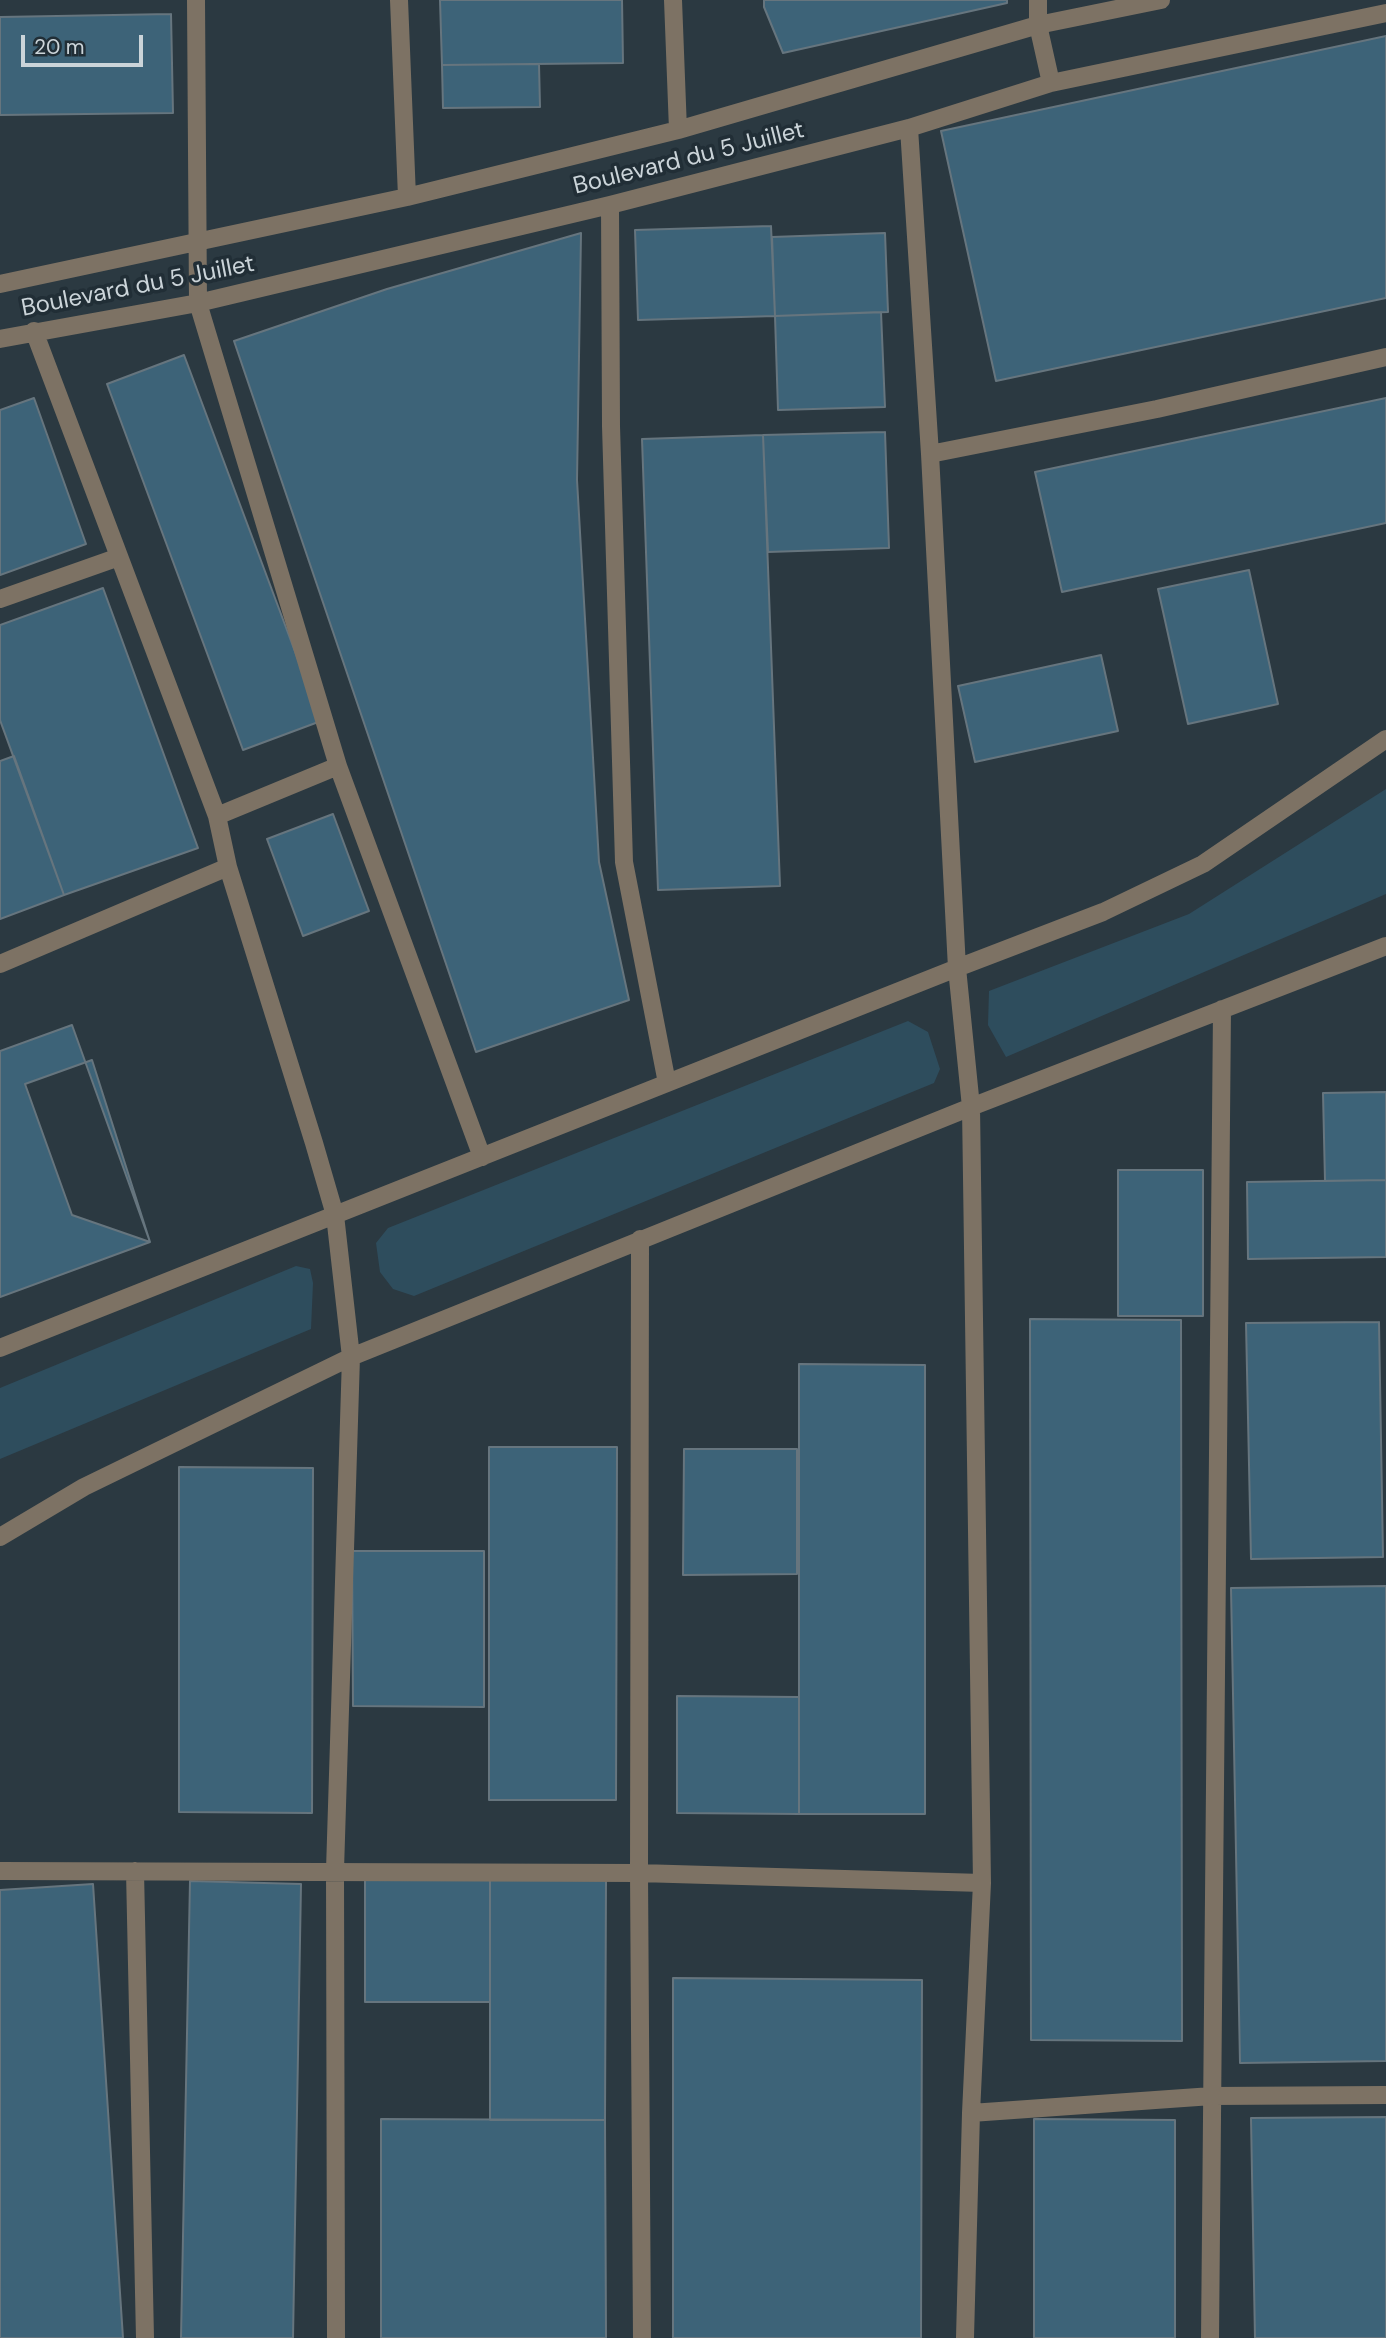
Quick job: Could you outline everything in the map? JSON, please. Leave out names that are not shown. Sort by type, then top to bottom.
[{"type":"street","points":[[196,0],[198,303],[338,766],[482,1157]]},
{"type":"street","points":[[399,0],[407,197]]},
{"type":"street","points":[[673,0],[678,130]]},
{"type":"street","points":[[1038,0],[1038,25],[1051,83]]},
{"type":"street","points":[[0,284],[407,197],[678,130],[1038,25],[1161,0]]},
{"type":"street","name":"Boulevard du 5 Juillet","points":[[0,339],[198,303],[610,205],[909,128],[1051,83],[1386,13]]},
{"type":"street","points":[[909,128],[930,454],[957,968],[971,1107],[982,1884],[971,2113],[965,2338]]},
{"type":"street","points":[[610,205],[611,426],[624,862],[667,1083]]},
{"type":"street","points":[[34,331],[217,816],[228,867],[335,1215],[351,1357],[335,1870],[336,2338]]},
{"type":"street","points":[[930,454],[1157,409],[1386,357]]},
{"type":"street","points":[[0,598],[119,557]]},
{"type":"street","points":[[0,1348],[1102,912],[1203,864],[1386,739]]},
{"type":"street","points":[[217,816],[338,766]]},
{"type":"street","points":[[0,964],[228,867]]},
{"type":"street","points":[[0,1537],[84,1487],[351,1357],[971,1107],[1386,946]]},
{"type":"street","points":[[1210,2338],[1222,1009]]},
{"type":"street","points":[[640,1239],[639,1873],[642,2338]]},
{"type":"street","points":[[0,1871],[639,1873],[982,1884]]},
{"type":"street","points":[[135,1871],[145,2338]]},
{"type":"street","points":[[971,2113],[1212,2096],[1386,2095]]},
{"type":"shaded area","points":[[1386,789],[1386,894],[1006,1057],[988,1025],[989,991],[1189,914]]},
{"type":"shaded area","points":[[908,1021],[928,1032],[940,1069],[934,1083],[414,1296],[393,1289],[380,1272],[376,1243],[388,1228]]},
{"type":"shaded area","points":[[296,1266],[310,1269],[313,1283],[311,1329],[0,1459],[0,1388]]},
{"type":"building","points":[[440,0],[622,0],[623,63],[442,65]]},
{"type":"building","points":[[764,0],[1007,0],[1007,3],[783,53],[764,7]]},
{"type":"building","points":[[171,14],[173,113],[0,115],[0,17]]},
{"type":"building","points":[[1386,36],[1386,298],[996,381],[941,131]]},
{"type":"building","points":[[539,64],[540,107],[443,108],[442,65]]},
{"type":"building","points":[[771,226],[775,316],[638,320],[635,230]]},
{"type":"building","points":[[581,233],[577,480],[599,862],[629,1000],[476,1052],[234,341],[387,289]]},
{"type":"building","points":[[885,233],[888,312],[775,316],[772,237]]},
{"type":"building","points":[[881,312],[885,407],[778,410],[775,316]]},
{"type":"building","points":[[184,355],[321,721],[243,750],[107,384]]},
{"type":"building","points":[[34,398],[86,544],[0,575],[0,410]]},
{"type":"building","points":[[1386,398],[1386,523],[1062,592],[1035,472]]},
{"type":"building","points":[[885,432],[889,548],[768,552],[763,435]]},
{"type":"building","points":[[763,435],[780,886],[658,890],[642,439]]},
{"type":"building","points":[[1249,570],[1278,704],[1188,724],[1158,589]]},
{"type":"building","points":[[103,588],[198,848],[64,895],[0,720],[0,625]]},
{"type":"building","points":[[1101,655],[1118,731],[975,762],[958,686]]},
{"type":"building","points":[[14,756],[64,895],[0,919],[0,761]]},
{"type":"building","points":[[333,814],[369,911],[303,936],[267,839]]},
{"type":"building","points":[[72,1025],[150,1242],[0,1297],[0,1051]]},
{"type":"building","points":[[92,1060],[150,1242],[72,1215],[25,1084]]},
{"type":"building","points":[[1386,1092],[1386,1180],[1325,1181],[1323,1093]]},
{"type":"building","points":[[1118,1170],[1203,1170],[1203,1316],[1118,1316]]},
{"type":"building","points":[[1386,1180],[1386,1257],[1248,1259],[1247,1182]]},
{"type":"building","points":[[1030,1319],[1181,1320],[1182,2041],[1031,2040]]},
{"type":"building","points":[[1379,1322],[1383,1557],[1251,1559],[1246,1323]]},
{"type":"building","points":[[799,1364],[925,1365],[925,1814],[799,1814]]},
{"type":"building","points":[[489,1447],[617,1447],[616,1800],[489,1800]]},
{"type":"building","points":[[684,1449],[797,1449],[797,1574],[683,1575]]},
{"type":"building","points":[[179,1467],[313,1468],[312,1813],[179,1812]]},
{"type":"building","points":[[352,1551],[484,1551],[484,1707],[353,1706]]},
{"type":"building","points":[[1386,1586],[1386,2061],[1240,2063],[1231,1588]]},
{"type":"building","points":[[677,1696],[799,1697],[799,1814],[677,1813]]},
{"type":"building","points":[[365,1878],[490,1878],[490,2002],[365,2002]]},
{"type":"building","points":[[490,1878],[606,1879],[605,2120],[490,2120]]},
{"type":"building","points":[[190,1881],[301,1884],[293,2338],[181,2338]]},
{"type":"building","points":[[93,1884],[123,2338],[0,2338],[0,1890]]},
{"type":"building","points":[[673,1978],[922,1980],[921,2338],[673,2338]]},
{"type":"building","points":[[1386,2117],[1386,2338],[1255,2338],[1251,2118]]},
{"type":"building","points":[[381,2119],[605,2120],[606,2338],[381,2338]]},
{"type":"building","points":[[1034,2119],[1175,2120],[1175,2338],[1034,2338]]}]
